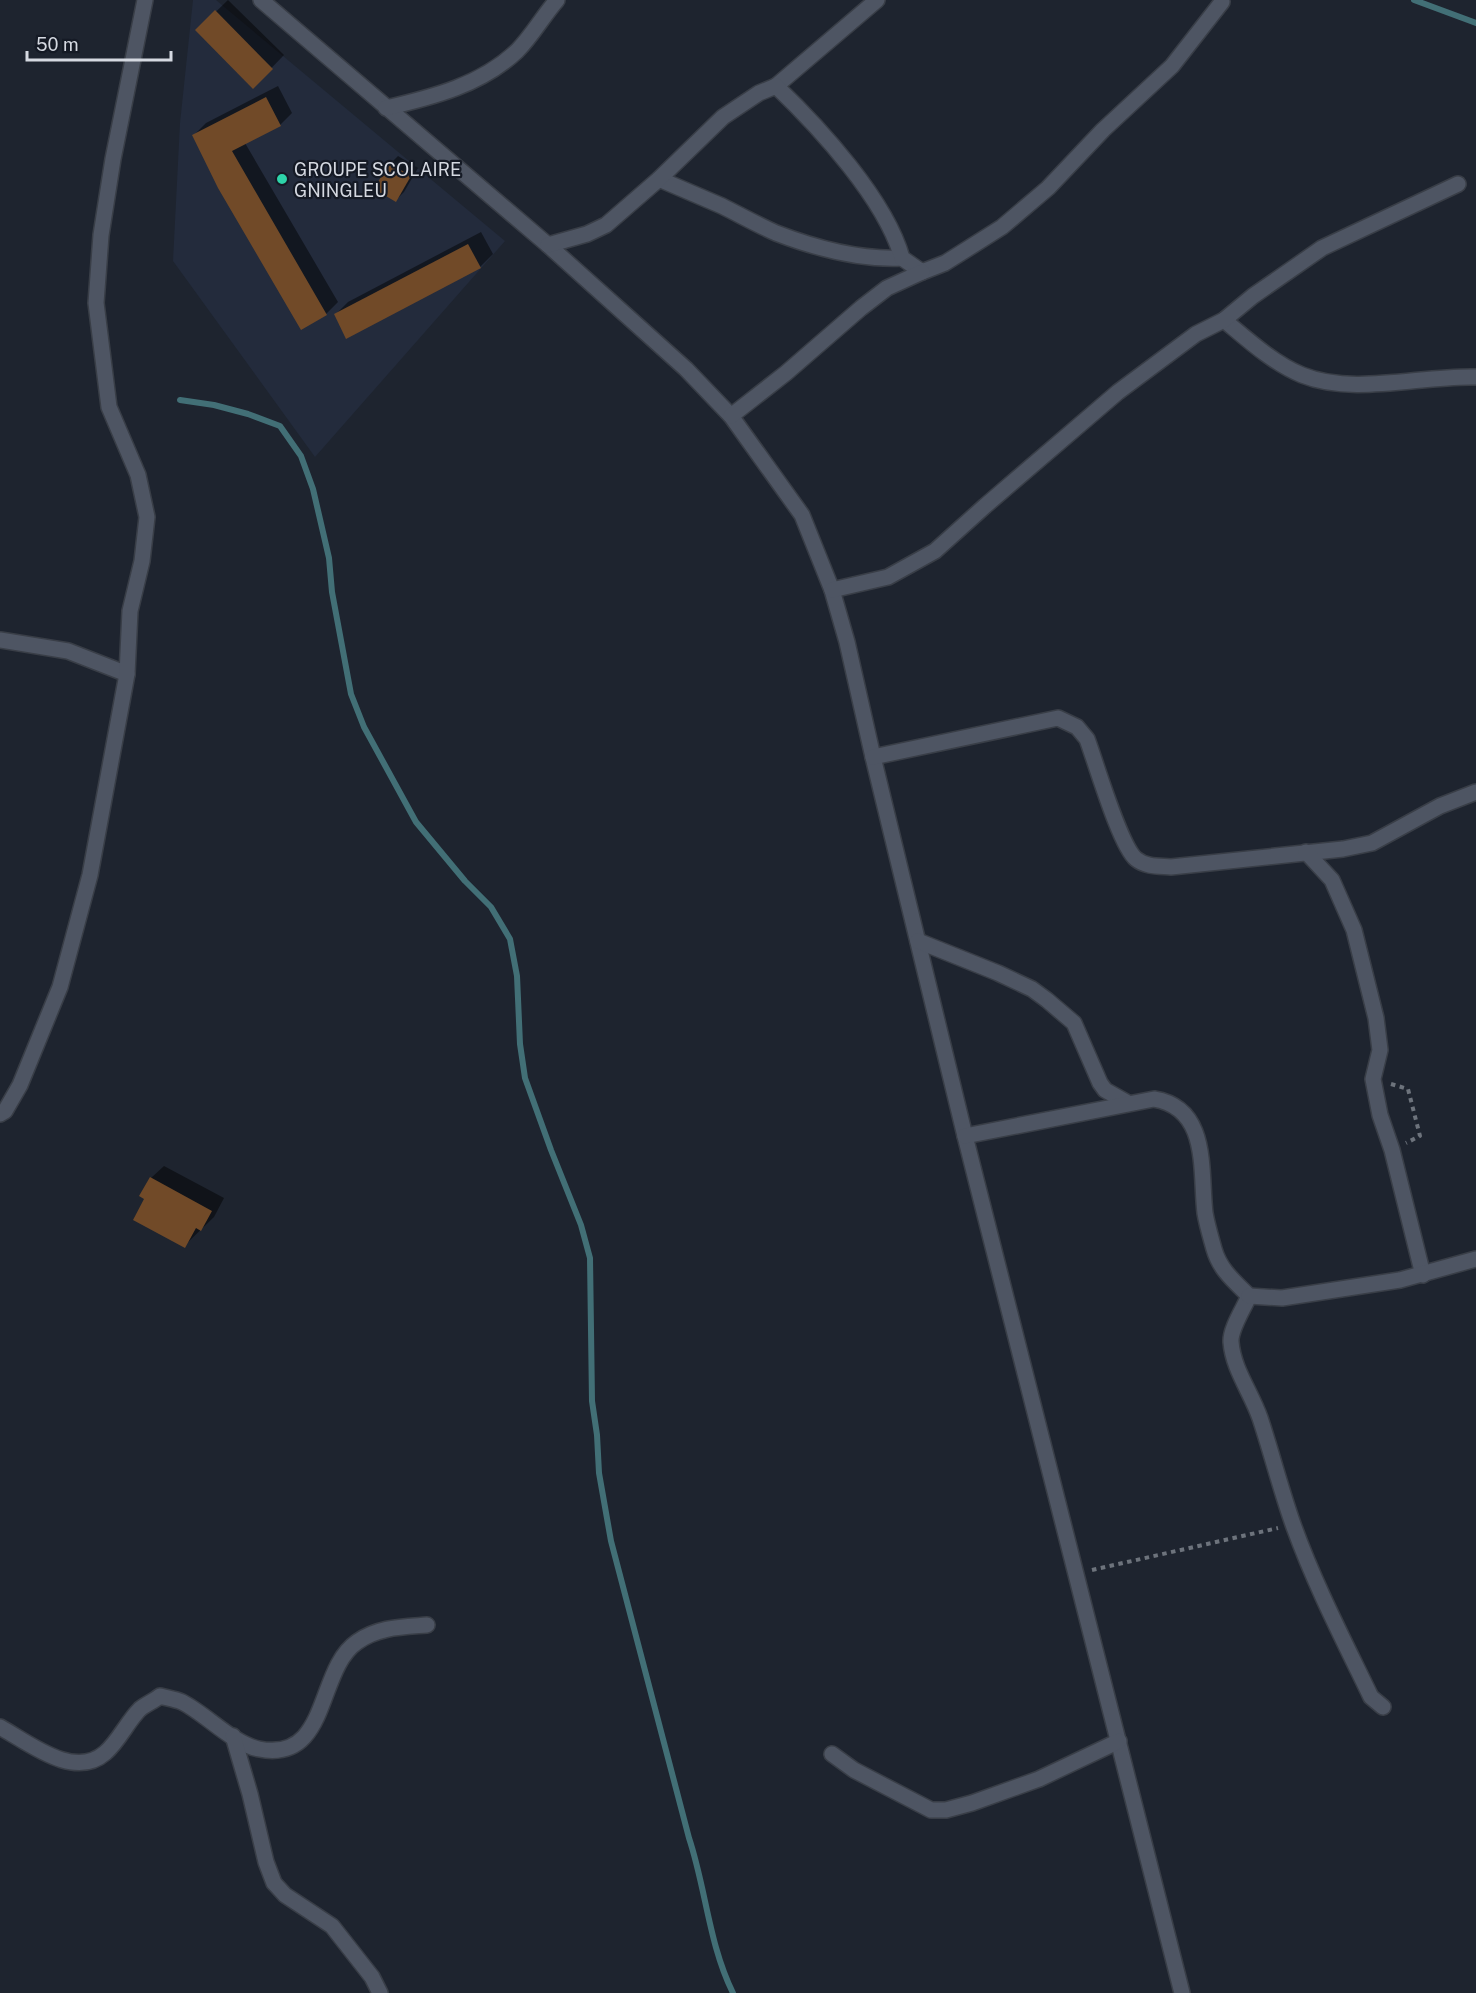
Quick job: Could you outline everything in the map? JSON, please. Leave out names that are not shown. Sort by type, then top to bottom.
[{"type":"street","points":[[0,1114],[5,1111],[20,1085],[60,987],[90,875],[127,674],[130,611],[142,561],[147,517],[138,475],[109,407],[96,303],[101,235],[111,170],[145,0]]},
{"type":"street","points":[[261,0],[548,245],[686,369],[731,416],[802,515],[832,590],[848,642],[873,757],[964,1136],[1182,1993]]},
{"type":"street","points":[[386,108],[431,98],[478,78],[517,50],[557,0]]},
{"type":"street","points":[[548,245],[587,234],[606,225],[659,179],[723,117],[759,93],[776,86],[877,0]]},
{"type":"street","points":[[731,416],[887,288],[945,263],[1002,227],[1048,188],[1103,130],[1172,66],[1222,2]]},
{"type":"street","points":[[776,86],[844,161],[882,210],[897,241],[902,258]]},
{"type":"street","points":[[659,179],[716,203],[775,232],[803,242],[858,256],[882,259],[902,258],[922,272]]},
{"type":"street","points":[[832,590],[888,577],[935,551],[1118,392],[1196,334],[1224,320],[1262,289],[1322,248],[1458,184]]},
{"type":"street","points":[[1224,320],[1278,363],[1304,376],[1334,382],[1365,383],[1456,376],[1476,377]]},
{"type":"street","points":[[0,640],[68,651],[127,674]]},
{"type":"street","points":[[873,757],[1058,718],[1077,727],[1087,739],[1122,837],[1134,858],[1148,866],[1171,867],[1343,849],[1372,843],[1440,807],[1476,792]]},
{"type":"street","points":[[1306,852],[1332,880],[1354,930],[1376,1018],[1380,1050],[1373,1079],[1380,1115],[1392,1150],[1423,1275]]},
{"type":"street","points":[[918,941],[998,973],[1032,989],[1047,1000],[1074,1023],[1105,1090],[1128,1103]]},
{"type":"street","points":[[964,1136],[1128,1103],[1154,1099],[1168,1101],[1184,1114],[1196,1132],[1203,1166],[1205,1213],[1215,1251],[1224,1272],[1249,1296],[1282,1298],[1423,1275],[1476,1259]]},
{"type":"street","points":[[1249,1296],[1233,1328],[1230,1340],[1236,1365],[1257,1408],[1293,1524],[1315,1580],[1371,1697],[1383,1707]]},
{"type":"street","points":[[0,1727],[34,1748],[73,1763],[88,1763],[105,1753],[140,1710],[160,1696],[181,1701],[232,1736],[257,1749],[277,1751],[297,1745],[315,1724],[340,1659],[355,1643],[373,1632],[393,1627],[427,1625]]},
{"type":"street","points":[[232,1736],[250,1794],[266,1862],[274,1883],[285,1895],[332,1926],[372,1977],[380,1993]]},
{"type":"street","points":[[832,1754],[854,1770],[931,1810],[946,1810],[1039,1779],[1119,1741]]},
{"type":"path","points":[[1373,1079],[1408,1089],[1420,1136],[1392,1150]]},
{"type":"path","points":[[1075,1574],[1293,1524]]},
{"type":"shaded area","points":[[193,0],[216,0],[505,241],[315,457],[173,261],[180,123]]},
{"type":"building","points":[[215,10],[273,69],[253,89],[195,30]]},
{"type":"building","points":[[266,97],[281,126],[232,151],[327,315],[301,330],[218,188],[192,135]]},
{"type":"building","points":[[389,163],[411,176],[396,202],[374,189]]},
{"type":"building","points":[[468,244],[481,268],[346,339],[334,314]]},
{"type":"building","points":[[150,1177],[212,1211],[201,1231],[196,1228],[185,1248],[133,1220],[144,1199],[139,1196]]},
{"type":"waterway","points":[[1414,0],[1476,23]]},
{"type":"waterway","points":[[180,400],[214,405],[280,426],[301,456],[313,489],[329,558],[332,592],[351,694],[364,727],[416,822],[465,881],[491,907],[510,939],[517,976],[520,1044],[525,1078],[581,1225],[590,1258],[592,1401],[599,1473],[611,1541],[695,1857],[718,1956],[733,1993]]},
{"type":"place","name":"GROUPE SCOLAIRE GNINGLEU","points":[[282,179]]}]
